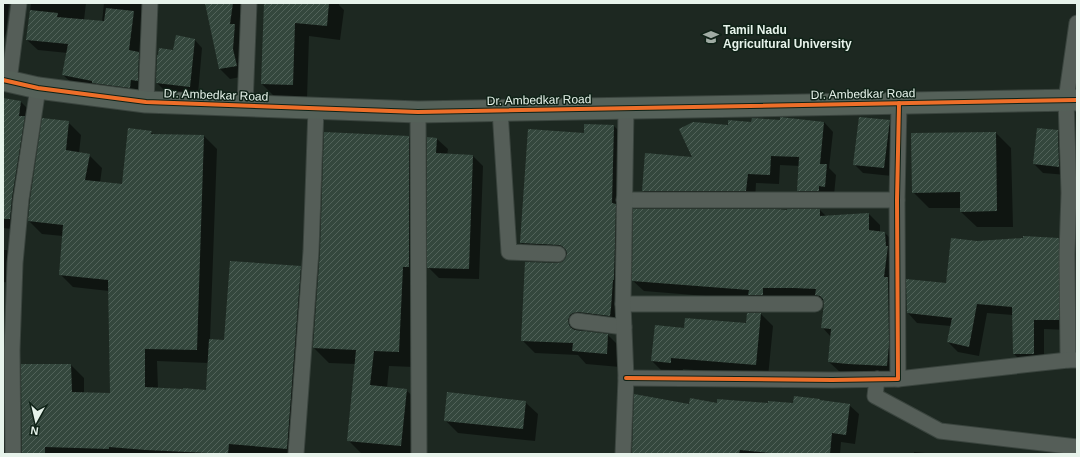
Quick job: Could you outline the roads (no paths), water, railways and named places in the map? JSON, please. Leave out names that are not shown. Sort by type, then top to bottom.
[{"type":"street","points":[[6,81],[19,3]]},
{"type":"street","points":[[146,102],[150,3]]},
{"type":"street","points":[[246,106],[249,3]]},
{"type":"street","points":[[626,378],[824,380],[898,379],[1072,360],[1072,254],[1069,193],[1071,100],[1077,23]]},
{"type":"street","name":"Dr. Ambedkar Road","points":[[6,81],[38,88],[146,102],[418,112],[1071,100]]},
{"type":"street","points":[[13,454],[12,350],[15,262],[21,199],[38,88]]},
{"type":"street","points":[[898,379],[897,200],[899,103]]},
{"type":"street","points":[[296,454],[311,251],[316,108]]},
{"type":"street","points":[[623,454],[626,378],[623,304],[626,108]]},
{"type":"street","points":[[500,110],[509,252],[558,254]]},
{"type":"street","points":[[418,112],[419,454]]},
{"type":"street","points":[[624,200],[897,200]]},
{"type":"street","points":[[623,304],[815,304]]},
{"type":"street","points":[[578,321],[624,327]]},
{"type":"street","points":[[877,379],[875,396],[940,431],[1077,447]]},
{"type":"place","name":"Tamil Nadu Agricultural University","points":[[711,37]]}]
